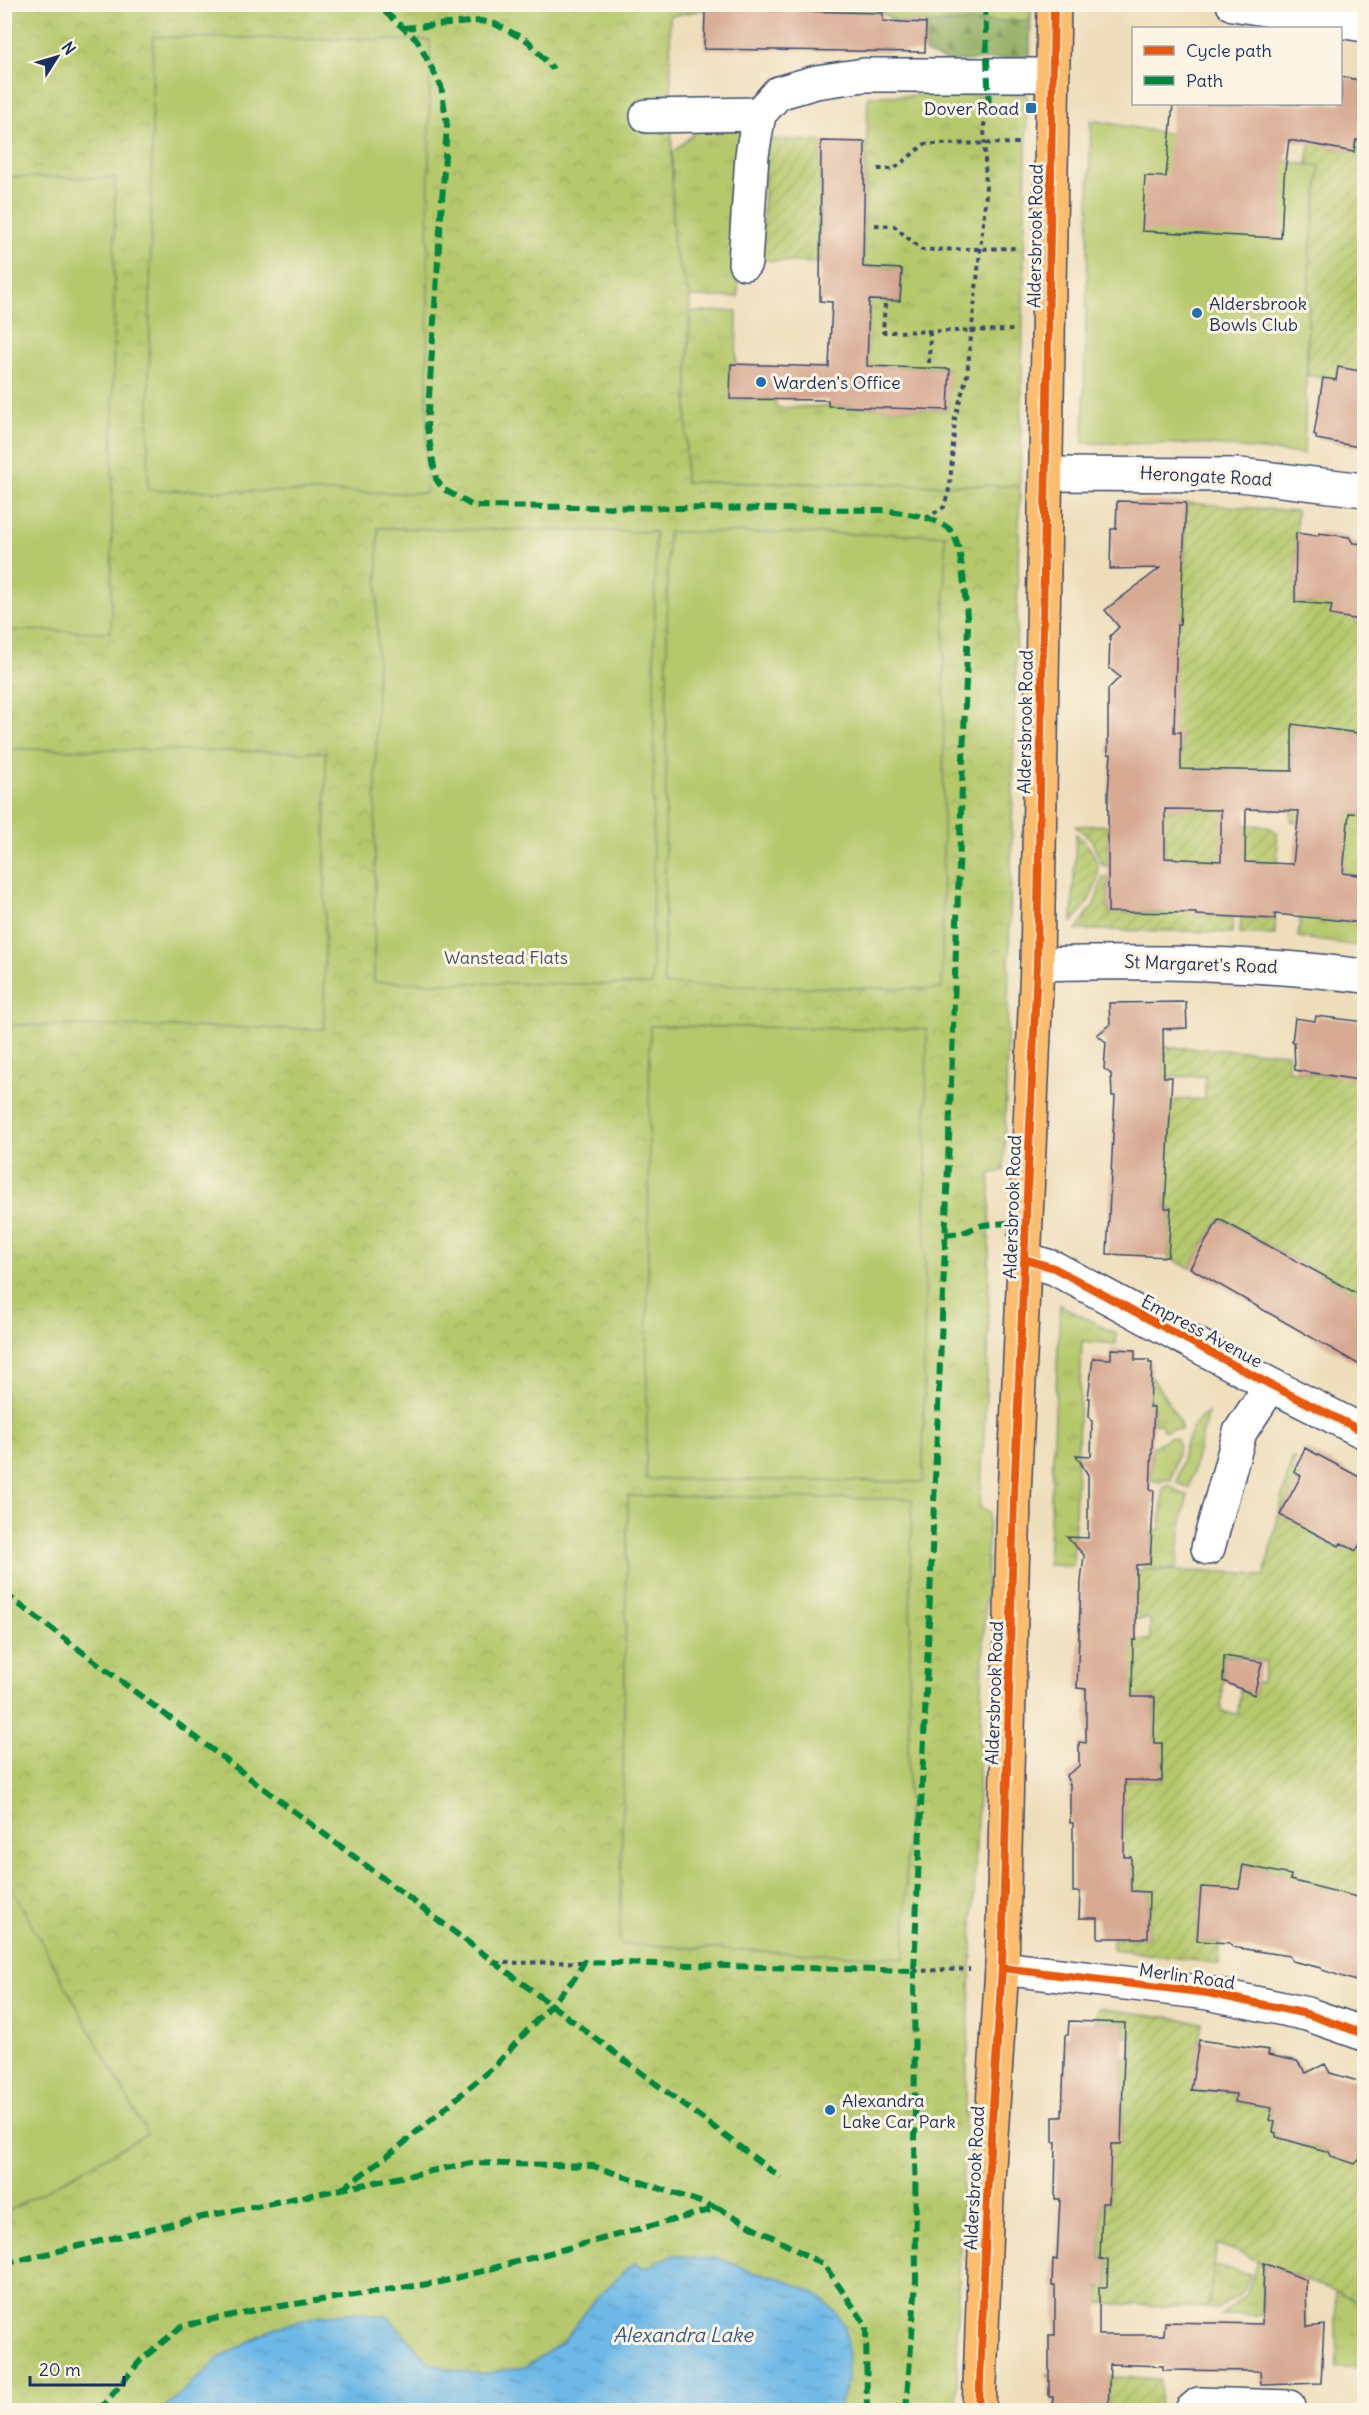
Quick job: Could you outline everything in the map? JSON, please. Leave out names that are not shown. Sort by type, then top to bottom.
[{"type":"main road","name":"Aldersbrook Road","points":[[979,2410],[986,2208],[1002,1968],[1014,1497],[1037,964],[1038,803],[1054,4]]},
{"type":"street","points":[[1233,4],[1365,25]]},
{"type":"street","points":[[745,263],[752,155],[759,114],[778,93],[816,82],[864,75],[1052,75]]},
{"type":"street","points":[[647,116],[759,114]]},
{"type":"street","name":"Herongate Road","points":[[1046,474],[1240,475],[1365,490]]},
{"type":"street","name":"St Margaret's Road","points":[[1037,964],[1133,962],[1268,966],[1365,976]]},
{"type":"street","name":"Empress Avenue","points":[[1025,1259],[1054,1268],[1271,1385],[1365,1432]]},
{"type":"street","points":[[1208,1548],[1240,1432],[1271,1385]]},
{"type":"street","name":"Merlin Road","points":[[1002,1968],[1208,1993],[1307,2014],[1365,2034]]},
{"type":"street","points":[[1192,2410],[1199,2404],[1288,2407]]},
{"type":"path","points":[[926,518],[944,507],[950,486],[955,418],[968,375],[986,194],[984,125],[989,111],[998,108]]},
{"type":"path","points":[[878,170],[894,169],[926,144],[1026,143]]},
{"type":"path","points":[[875,225],[894,226],[922,250],[1024,248]]},
{"type":"path","points":[[885,304],[884,332],[1023,330]]},
{"type":"path","points":[[929,363],[930,331]]},
{"type":"path","points":[[496,1963],[584,1962]]},
{"type":"path","points":[[914,1971],[1002,1968]]},
{"type":"green space","name":"Wanstead Flats","points":[[5,5],[1031,5],[1030,20],[926,23],[895,21],[883,13],[705,9],[670,16],[673,246],[690,297],[685,482],[1020,486],[1004,1170],[990,1174],[988,1355],[980,1508],[989,1512],[957,2322],[957,2410],[5,2410]]},
{"type":"green space","points":[[1031,5],[1030,57],[948,62],[925,52],[926,23],[895,21],[883,13],[705,9],[670,16],[429,11]]},
{"type":"green space","points":[[153,37],[430,40],[426,493],[148,490]]},
{"type":"green space","points":[[1027,94],[1020,486],[684,482],[690,312],[737,311],[736,364],[731,364],[731,399],[775,400],[777,408],[828,406],[948,410],[949,369],[867,366],[869,300],[900,301],[902,269],[863,267],[868,96]]},
{"type":"green space","points":[[1315,118],[1327,147],[1353,152],[1356,140],[1364,142],[1364,372],[1338,368],[1335,385],[1325,383],[1325,378],[1307,375],[1310,251],[1320,167],[1307,163]]},
{"type":"green space","name":"Aldersbrook Bowls Club","points":[[1091,120],[1170,134],[1320,167],[1310,251],[1304,454],[1199,444],[1083,443]]},
{"type":"green space","points":[[743,129],[738,297],[690,297],[673,246],[672,153],[698,130]]},
{"type":"green space","points":[[766,139],[821,141],[819,263],[761,260]]},
{"type":"green space","points":[[5,177],[115,178],[111,632],[5,630]]},
{"type":"green space","points":[[1186,503],[1297,511],[1295,602],[1312,604],[1315,590],[1355,619],[1357,623],[1364,624],[1364,734],[1292,725],[1292,773],[1221,823],[1267,826],[1277,833],[1278,864],[1198,860],[1196,915],[1233,917],[1232,933],[1076,930],[1094,905],[1103,878],[1108,878],[1108,912],[1165,913],[1165,833],[1108,832],[1108,866],[1103,866],[1091,839],[1075,826],[1121,825],[1156,809],[1182,809],[1157,779],[1181,764],[1181,733],[1157,732],[1160,625],[1180,625],[1181,589],[1168,568],[1184,569]]},
{"type":"green space","points":[[378,528],[655,532],[652,985],[374,982]]},
{"type":"green space","points":[[668,532],[945,535],[942,989],[664,985]]},
{"type":"green space","points":[[5,749],[326,752],[324,1029],[5,1025]]},
{"type":"green space","points":[[1291,810],[1364,814],[1364,876],[1343,873],[1347,827],[1291,821]]},
{"type":"green space","points":[[1076,834],[1088,845],[1095,856],[1098,878],[1089,899],[1072,922]]},
{"type":"green space","points":[[1306,872],[1307,917],[1364,923],[1364,947],[1298,937]]},
{"type":"green space","points":[[1241,917],[1275,919],[1275,935],[1240,933]]},
{"type":"green space","points":[[650,1026],[927,1029],[923,1482],[646,1479]]},
{"type":"green space","points":[[1163,1047],[1288,1053],[1288,1070],[1331,1076],[1364,1071],[1364,1312],[1361,1296],[1219,1219],[1190,1268],[1168,1257],[1171,1208],[1165,1208],[1169,1100],[1205,1099],[1205,1076],[1164,1077]]},
{"type":"green space","points":[[1060,1305],[1116,1334],[1116,1344],[1082,1341],[1073,1566],[1048,1565]]},
{"type":"green space","points":[[1151,1376],[1181,1423],[1181,1430],[1165,1431],[1161,1424],[1154,1423],[1154,1407],[1147,1406]]},
{"type":"green space","points":[[1208,1412],[1189,1488],[1177,1483],[1183,1453],[1194,1426]]},
{"type":"green space","points":[[1170,1437],[1177,1439],[1179,1445],[1171,1480],[1151,1481],[1152,1447]]},
{"type":"green space","points":[[1292,1457],[1296,1459],[1291,1470],[1301,1476],[1280,1515],[1292,1521],[1299,1508],[1329,1521],[1320,1539],[1338,1548],[1341,1543],[1356,1551],[1360,1544],[1364,1546],[1364,1932],[1329,1890],[1320,1887],[1287,1904],[1290,1875],[1244,1865],[1243,1907],[1201,1888],[1197,1941],[1220,1943],[1219,1964],[1113,1949],[1113,1938],[1148,1938],[1149,1892],[1131,1891],[1131,1858],[1120,1858],[1125,1819],[1124,1799],[1119,1780],[1162,1781],[1154,1743],[1155,1697],[1132,1697],[1086,1639],[1150,1640],[1150,1619],[1136,1619],[1109,1569],[1250,1573],[1264,1576]],"holes":[[[1224,1656],[1244,1657],[1266,1662],[1262,1682],[1257,1682],[1254,1695],[1240,1689],[1238,1714],[1221,1712]]]},
{"type":"green space","points":[[1166,1486],[1188,1495],[1176,1569],[1143,1570],[1144,1564],[1150,1564],[1152,1532],[1160,1529],[1163,1489]]},
{"type":"green space","points":[[628,1496],[912,1499],[905,1958],[620,1944]]},
{"type":"green space","points":[[5,1876],[147,2134],[4,2213]]},
{"type":"green space","points":[[1098,2008],[1202,2022],[1192,2090],[1236,2094],[1235,2102],[1268,2107],[1274,2097],[1269,2119],[1275,2122],[1273,2132],[1276,2133],[1276,2137],[1364,2162],[1364,2303],[1217,2244],[1208,2308],[1099,2303],[1099,2287],[1108,2287],[1108,2260],[1100,2259],[1102,2203],[1109,2203],[1110,2179],[1103,2143],[1121,2144],[1124,2058],[1132,2058],[1132,2037],[1125,2037],[1125,2023],[1096,2022]]},
{"type":"green space","points":[[1258,2261],[1264,2263],[1262,2315],[1221,2315],[1246,2295]]},
{"type":"green space","points":[[1214,2266],[1250,2274],[1243,2292],[1217,2309],[1208,2308]]},
{"type":"green space","points":[[1335,2291],[1364,2303],[1364,2367],[1337,2368]]},
{"type":"green space","points":[[1047,2374],[1160,2379],[1159,2410],[1108,2410],[1109,2380],[1048,2377]]},
{"type":"water","name":"Alexandra Lake","points":[[673,2255],[696,2259],[719,2258],[753,2272],[780,2278],[813,2292],[831,2307],[845,2326],[847,2343],[848,2368],[845,2391],[837,2410],[162,2410],[222,2356],[274,2328],[318,2316],[358,2312],[388,2317],[430,2363],[456,2371],[481,2374],[525,2367],[563,2342],[594,2301],[625,2270],[635,2263],[644,2268]]},
{"type":"building","points":[[705,9],[883,13],[883,21],[926,23],[925,52],[704,49]]},
{"type":"building","points":[[1342,77],[1365,81],[1365,142],[1356,140],[1354,152],[1289,140],[1284,178],[1281,238],[1142,231],[1145,176],[1166,177],[1173,105],[1342,105]]},
{"type":"building","points":[[821,141],[865,142],[863,267],[902,269],[900,301],[869,300],[867,366],[950,369],[948,410],[828,406],[828,400],[730,399],[731,364],[829,367],[832,302],[820,301]]},
{"type":"building","points":[[1338,367],[1365,372],[1365,448],[1316,439],[1314,435],[1323,378],[1336,380]]},
{"type":"building","points":[[1117,501],[1186,503],[1180,625],[1177,625],[1174,732],[1181,732],[1181,769],[1292,771],[1292,724],[1365,734],[1365,814],[1349,813],[1343,873],[1365,876],[1365,923],[1275,914],[1275,919],[1196,915],[1196,913],[1108,912],[1108,793],[1111,754],[1108,754],[1108,689],[1120,677],[1109,668],[1110,636],[1119,627],[1105,610],[1160,568],[1110,569],[1111,529],[1116,529]],"holes":[[[1165,809],[1221,810],[1221,861],[1165,858]],[[1246,809],[1299,811],[1293,864],[1245,862]]]},
{"type":"building","points":[[1296,533],[1349,537],[1353,543],[1365,544],[1365,621],[1330,615],[1332,605],[1295,602]]},
{"type":"building","points":[[1186,1002],[1187,1028],[1163,1029],[1164,1077],[1172,1077],[1165,1208],[1171,1208],[1168,1257],[1107,1254],[1115,1096],[1112,1096],[1111,1074],[1104,1069],[1106,1042],[1097,1035],[1110,1025],[1109,1003]]},
{"type":"building","points":[[1316,1016],[1365,1022],[1365,1081],[1295,1070],[1294,1042],[1292,1042],[1295,1018],[1315,1021]]},
{"type":"building","points":[[1219,1219],[1365,1298],[1365,1368],[1190,1268]]},
{"type":"building","points":[[1111,1349],[1135,1350],[1135,1360],[1149,1360],[1149,1363],[1152,1363],[1150,1407],[1154,1407],[1150,1490],[1154,1490],[1150,1564],[1136,1565],[1136,1640],[1133,1640],[1132,1697],[1155,1697],[1154,1743],[1162,1743],[1162,1781],[1125,1780],[1124,1857],[1131,1857],[1131,1891],[1149,1892],[1148,1938],[1098,1938],[1098,1918],[1079,1918],[1080,1892],[1073,1892],[1073,1823],[1070,1823],[1070,1785],[1066,1776],[1079,1766],[1079,1742],[1086,1743],[1086,1689],[1077,1688],[1084,1555],[1067,1537],[1088,1538],[1088,1475],[1076,1455],[1091,1456],[1092,1421],[1089,1417],[1090,1398],[1088,1398],[1093,1358],[1111,1359]]},
{"type":"building","points":[[1305,1448],[1365,1480],[1365,1536],[1356,1551],[1341,1543],[1339,1546],[1280,1515],[1301,1476],[1294,1472]]},
{"type":"building","points":[[1224,1656],[1262,1662],[1254,1695],[1223,1681]]},
{"type":"building","points":[[1243,1865],[1291,1875],[1290,1880],[1365,1899],[1365,1984],[1321,1968],[1292,1961],[1289,1956],[1233,1947],[1230,1943],[1197,1941],[1201,1887],[1239,1889]]},
{"type":"building","points":[[1069,2021],[1125,2023],[1121,2144],[1111,2144],[1109,2203],[1102,2203],[1100,2259],[1108,2260],[1107,2287],[1099,2287],[1099,2335],[1164,2335],[1165,2322],[1262,2324],[1264,2263],[1306,2280],[1307,2327],[1324,2325],[1321,2383],[1261,2385],[1260,2371],[1163,2370],[1163,2366],[1110,2364],[1108,2410],[1052,2410],[1053,2397],[1049,2397],[1049,2335],[1055,2335],[1055,2286],[1052,2286],[1053,2259],[1057,2260],[1060,2199],[1055,2199],[1056,2142],[1053,2142],[1053,2117],[1062,2117],[1065,2035],[1068,2035]]},
{"type":"building","points":[[1199,2040],[1269,2050],[1268,2055],[1297,2061],[1306,2073],[1325,2064],[1330,2073],[1365,2083],[1365,2154],[1355,2164],[1331,2156],[1329,2152],[1276,2137],[1276,2133],[1273,2132],[1275,2122],[1269,2120],[1272,2108],[1235,2102],[1236,2094],[1191,2090]]},
{"type":"marked path","points":[[342,2189],[399,2147],[496,2065],[574,1979],[584,1962],[914,1971],[945,1246],[968,624],[956,539],[952,532],[938,522],[919,516],[882,510],[473,506],[443,489],[436,479],[427,427],[447,125],[441,86],[417,40],[376,4]]},
{"type":"marked path","points":[[985,4],[989,111]]},
{"type":"marked path","points":[[403,28],[481,21],[495,24],[528,41],[553,69]]},
{"type":"marked path","points":[[945,1235],[962,1233],[983,1225],[1007,1223]]},
{"type":"marked path","points":[[4,1593],[781,2178]]},
{"type":"marked path","points":[[906,2410],[916,2282],[914,1971]]},
{"type":"marked path","points":[[4,2264],[192,2219],[471,2163],[593,2166],[718,2208]]},
{"type":"marked path","points":[[99,2410],[141,2360],[182,2326],[255,2310],[441,2282],[718,2208],[824,2265],[866,2325],[867,2410]]},
{"type":"cycle path","points":[[979,2410],[987,2197],[1002,1968],[1014,1497],[1037,964],[1054,4]]},
{"type":"cycle path","points":[[1025,1259],[1054,1268],[1271,1385],[1364,1432]]},
{"type":"cycle path","points":[[1002,1968],[1208,1993],[1307,2014],[1364,2034]]},
{"type":"place","name":"Dover Road","points":[[1031,108]]},
{"type":"place","name":"Aldersbrook Bowls Club","points":[[1197,313]]},
{"type":"place","name":"Warden's Office","points":[[761,382]]},
{"type":"place","name":"Alexandra Lake Car Park","points":[[830,2110]]}]
